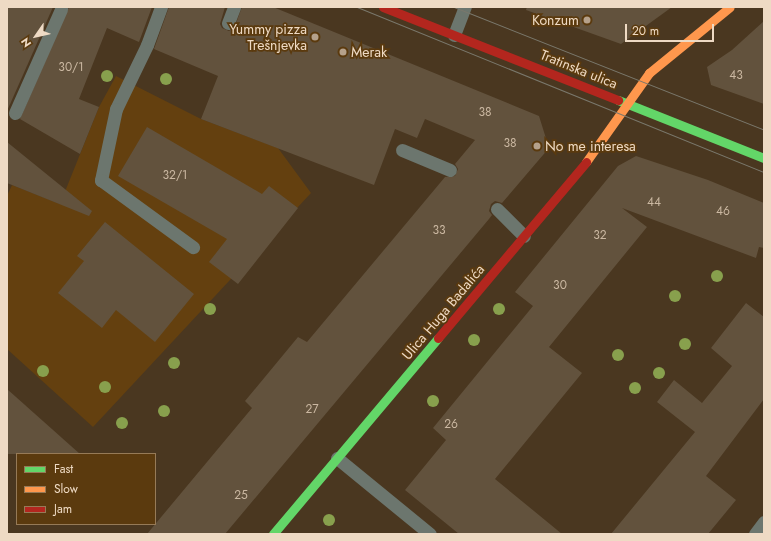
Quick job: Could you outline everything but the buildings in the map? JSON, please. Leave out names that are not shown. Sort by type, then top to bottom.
[{"type":"street","name":"Tratinska ulica","points":[[382,7],[764,158]]},
{"type":"street","name":"Ulica Huga Badalića","points":[[273,534],[605,140],[628,103],[656,65],[730,7]]},
{"type":"lane","points":[[161,7],[147,46],[116,108],[100,180],[193,247]]},
{"type":"lane","points":[[228,23],[234,7]]},
{"type":"lane","points":[[454,35],[465,7]]},
{"type":"lane","points":[[15,113],[61,9]]},
{"type":"lane","points":[[402,150],[450,170]]},
{"type":"lane","points":[[497,209],[524,236]]},
{"type":"lane","points":[[337,458],[430,534]]},
{"type":"lane","points":[[755,534],[764,522]]},
{"type":"shaded area","points":[[116,76],[201,119],[278,148],[311,193],[93,427],[7,349],[7,196],[12,185],[60,204],[99,107]]},
{"type":"tram line","points":[[357,7],[764,172]]},
{"type":"tram line","points":[[454,7],[764,130]]},
{"type":"traffic: fast","points":[[618,100],[764,158]]},
{"type":"traffic: fast","points":[[273,534],[438,338]]},
{"type":"traffic: slow","points":[[586,162],[649,73],[730,7]]},
{"type":"traffic: jam","points":[[383,7],[618,100]]},
{"type":"traffic: jam","points":[[438,338],[586,162]]},
{"type":"place","name":"Konzum","points":[[587,20]]},
{"type":"place","name":"Yummy pizza Trešnjevka","points":[[315,37]]},
{"type":"place","name":"Merak","points":[[343,52]]},
{"type":"place","name":"No me interesa","points":[[537,146]]}]
